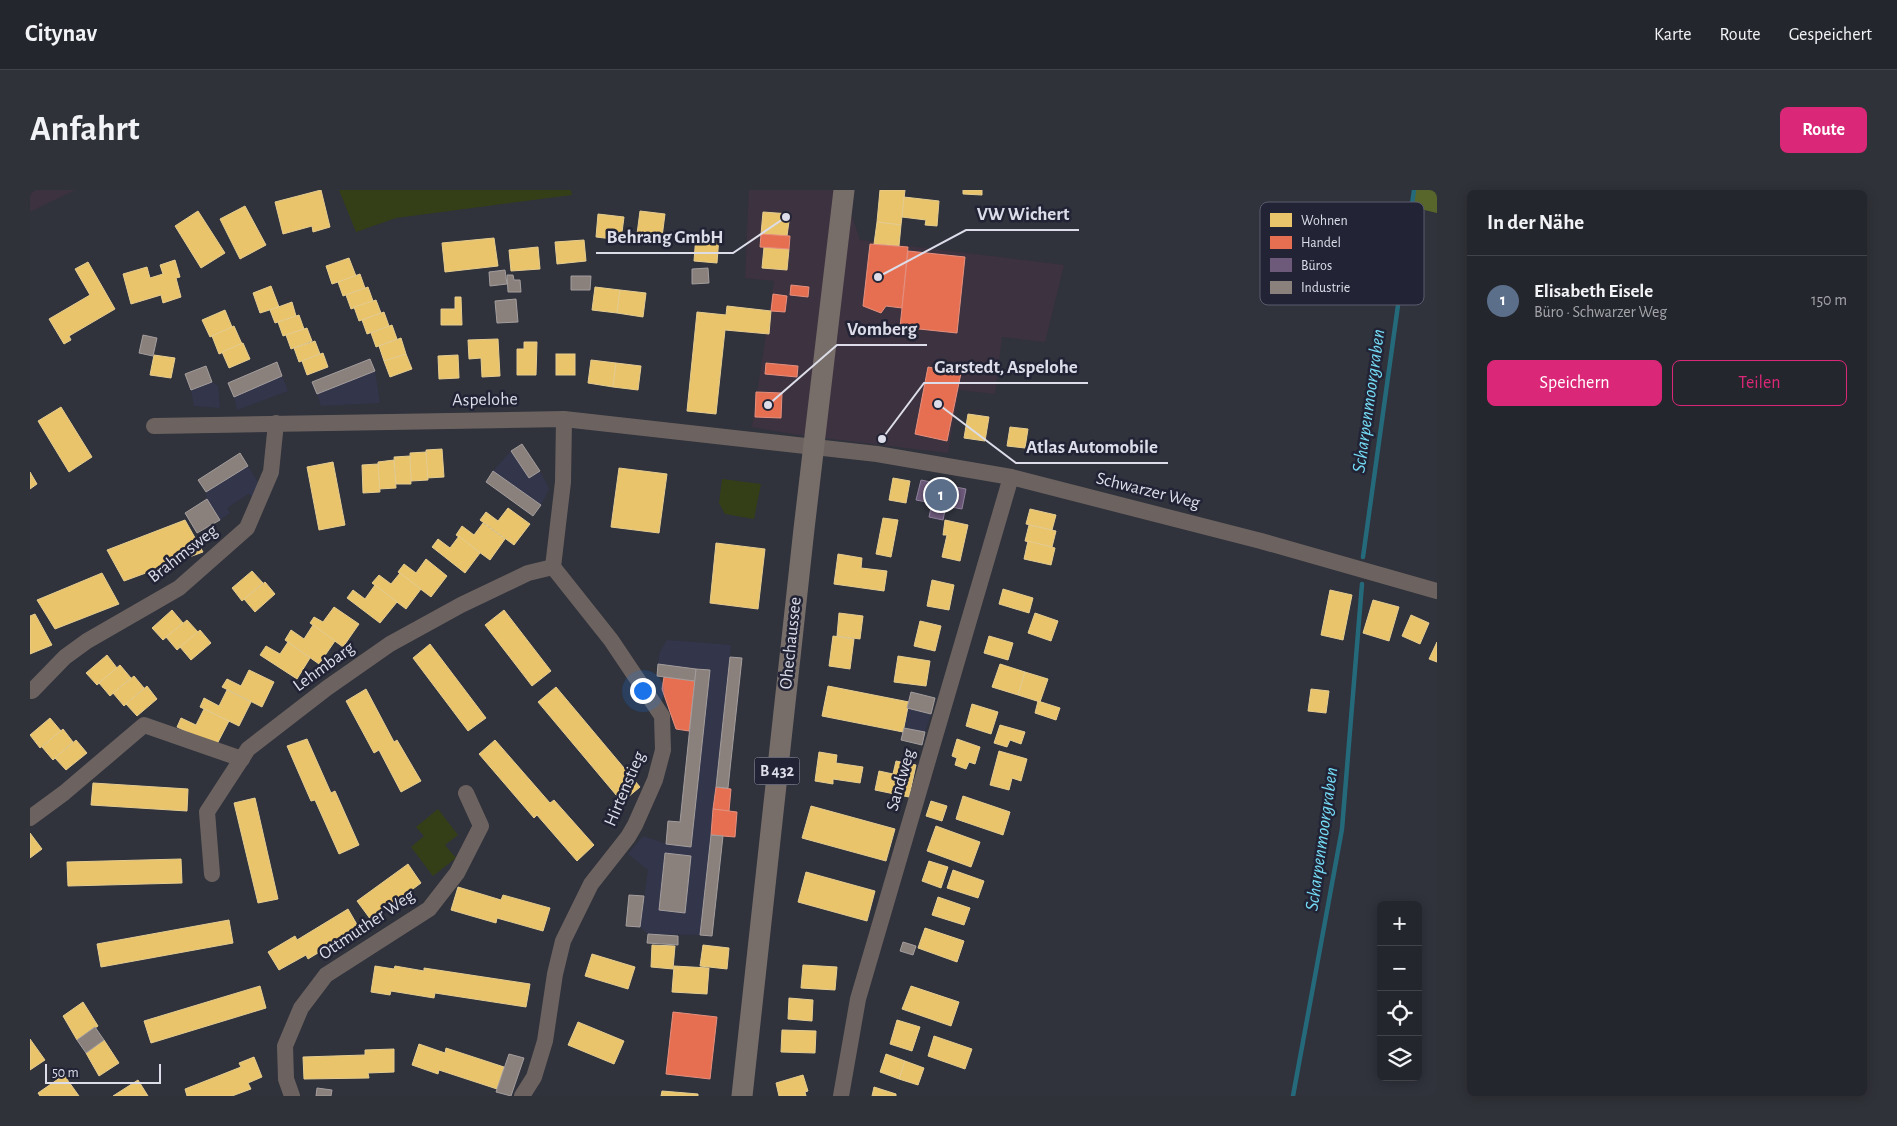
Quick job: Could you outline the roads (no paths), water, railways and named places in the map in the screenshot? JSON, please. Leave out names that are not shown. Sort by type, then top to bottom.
[{"type":"main road","name":"Ohechaussee","points":[[742,1096],[804,529],[844,190]]},
{"type":"street","name":"Aspelohe","points":[[154,426],[564,419],[815,447]]},
{"type":"street","points":[[553,567],[562,482],[564,419]]},
{"type":"street","name":"Brahmsweg","points":[[32,691],[66,657],[87,641],[179,588],[247,528],[271,472],[276,424]]},
{"type":"street","name":"Schwarzer Weg","points":[[815,447],[877,454],[1011,477],[1261,541],[1437,592]]},
{"type":"street","name":"Sandweg","points":[[841,1096],[858,999],[1011,477]]},
{"type":"street","name":"Lehmbarg","points":[[212,874],[207,812],[248,749],[390,644],[461,605],[528,573],[553,567]]},
{"type":"street","name":"Hirtenstieg","points":[[522,1096],[534,1077],[545,1042],[555,974],[563,941],[591,884],[628,837],[635,825],[655,780],[663,750],[662,716],[611,640],[553,567]]},
{"type":"street","points":[[30,818],[144,725],[242,759]]},
{"type":"street","name":"Ottmuther Weg","points":[[292,1096],[286,1079],[285,1046],[301,1008],[326,975],[429,910],[457,873],[481,826],[466,793]]},
{"type":"waterway","name":"Scharpenmoorgraben","points":[[1412,202],[1414,190]]},
{"type":"waterway","name":"Scharpenmoorgraben","points":[[1363,557],[1398,305]]},
{"type":"waterway","name":"Scharpenmoorgraben","points":[[1293,1096],[1342,829],[1362,584]]},
{"type":"place","name":"Behrang GmbH","points":[[786,217]]},
{"type":"place","name":"VW Wichert","points":[[878,277]]},
{"type":"place","name":"Atlas Automobile","points":[[938,404]]},
{"type":"place","name":"Vomberg","points":[[768,405]]},
{"type":"place","name":"Garstedt, Aspelohe","points":[[882,439]]},
{"type":"place","name":"Elisabeth Eisele","points":[[941,495]]}]
